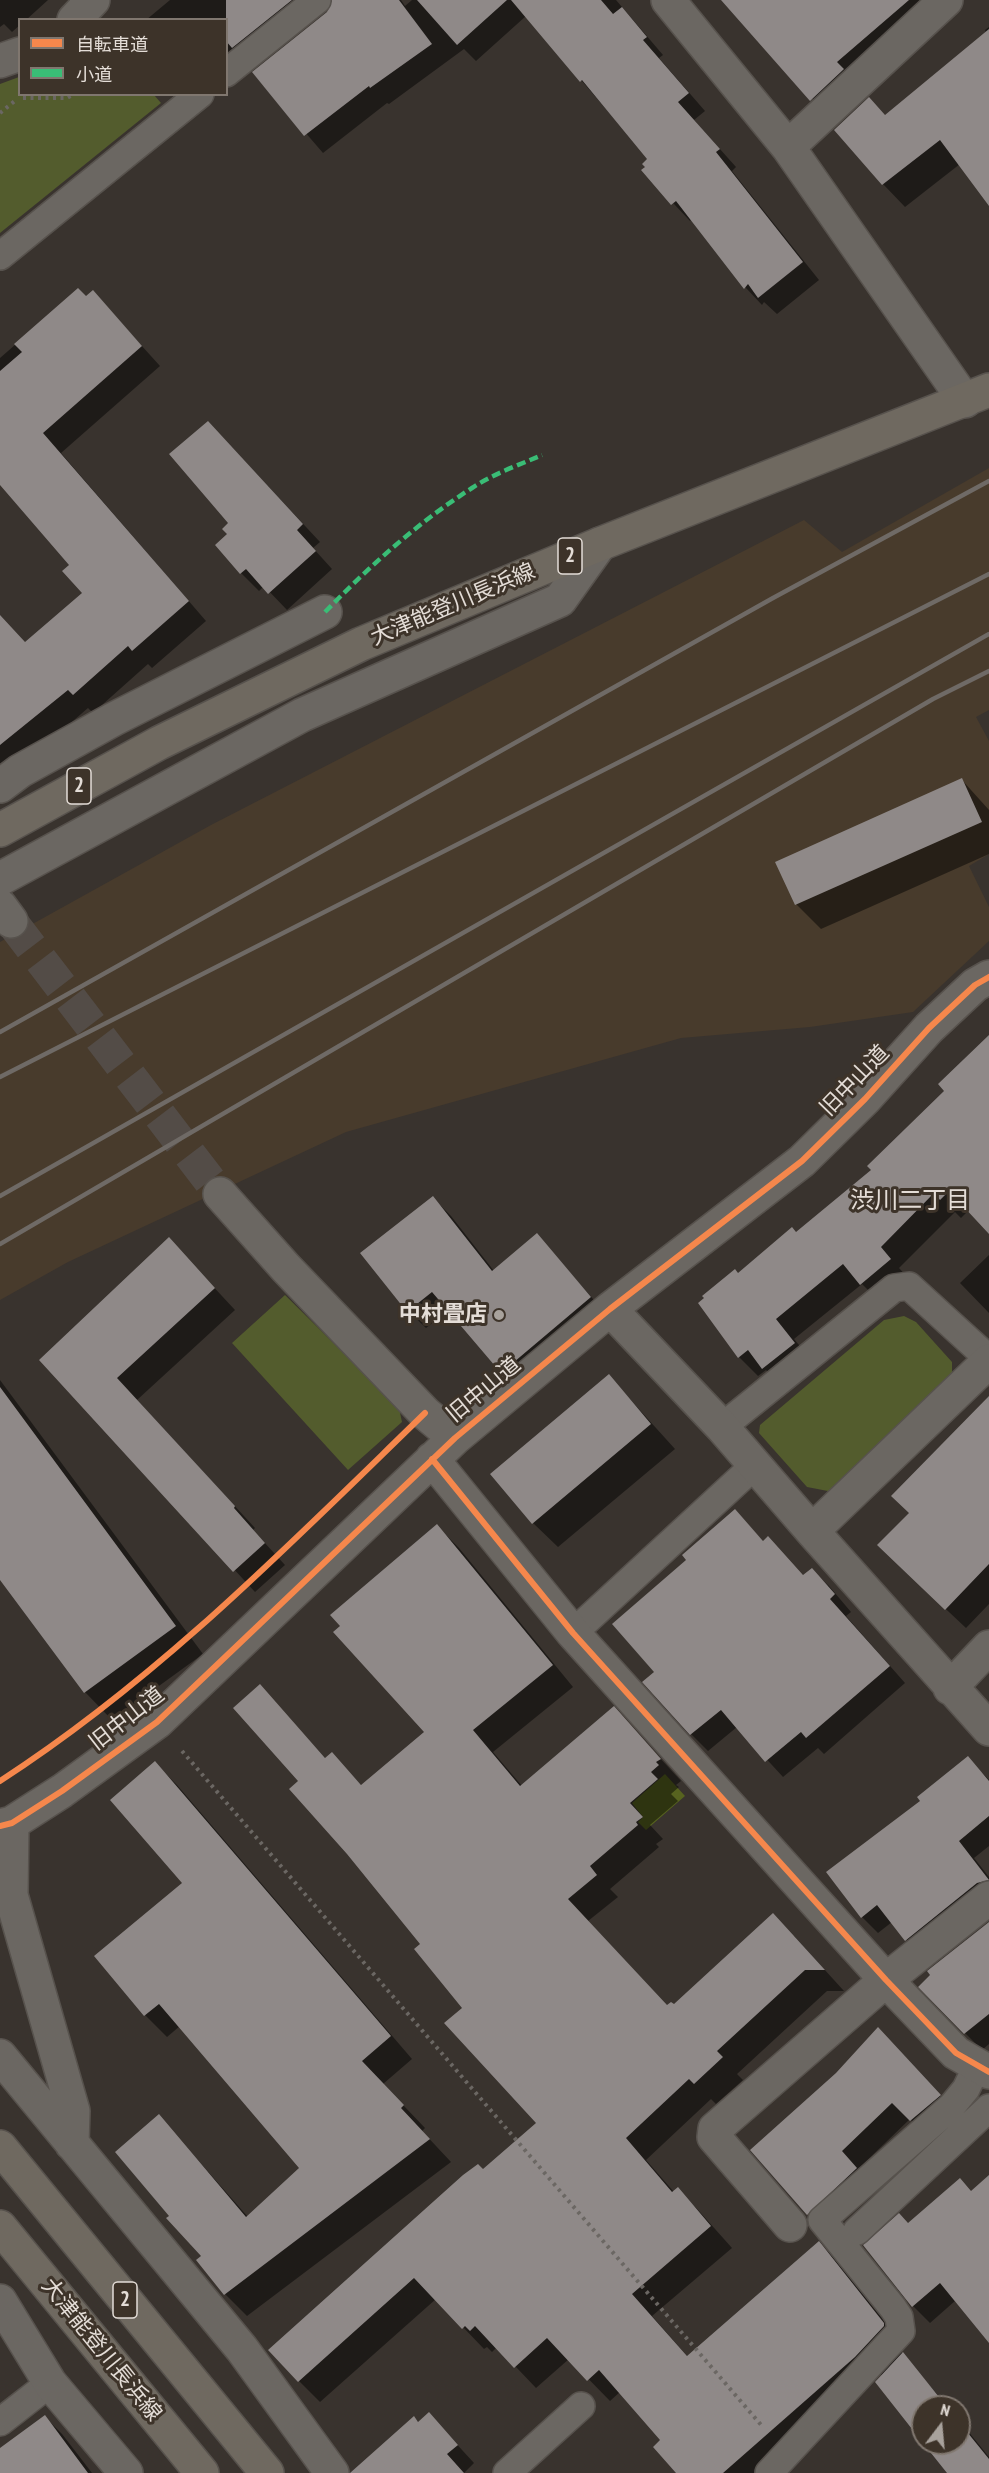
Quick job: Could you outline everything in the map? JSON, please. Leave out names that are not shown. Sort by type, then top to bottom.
[{"type":"main road","name":"大津能登川長浜線","points":[[0,830],[159,743],[362,644],[600,544],[977,395]]},
{"type":"main road","name":"2","points":[[0,2147],[259,2463]]},
{"type":"main road","name":"大津能登川長浜線","points":[[0,2227],[202,2473]]},
{"type":"street","points":[[76,18],[93,0]]},
{"type":"street","points":[[668,0],[788,147],[977,395]]},
{"type":"street","points":[[788,147],[946,0]]},
{"type":"street","points":[[0,61],[18,55]]},
{"type":"street","points":[[0,879],[302,715],[560,600],[600,544]]},
{"type":"street","points":[[0,786],[20,771],[114,719],[325,612]]},
{"type":"street","name":"旧中山道","points":[[6,1825],[157,1722],[444,1449],[610,1309],[802,1161],[865,1099],[929,1028],[975,985],[989,977]]},
{"type":"street","points":[[220,1194],[294,1277],[425,1413],[444,1449],[573,1633],[886,1980],[956,2053],[983,2068]]},
{"type":"street","points":[[610,1309],[722,1427],[950,1688],[989,1729]]},
{"type":"street","points":[[812,1531],[989,1360]]},
{"type":"street","points":[[950,1688],[989,1647]]},
{"type":"street","points":[[6,1825],[11,1895],[73,2111],[72,2144]]},
{"type":"street","points":[[790,2225],[714,2137],[715,2129],[886,1980],[989,1898]]},
{"type":"street","points":[[0,2056],[242,2349],[332,2473]]},
{"type":"street","points":[[0,2301],[50,2383],[126,2473]]},
{"type":"lane","points":[[228,71],[317,0]]},
{"type":"lane","points":[[0,256],[198,96]]},
{"type":"lane","points":[[722,1427],[894,1288],[909,1286],[989,1360]]},
{"type":"lane","points":[[573,1633],[755,1465]]},
{"type":"lane","points":[[777,2464],[901,2331],[899,2317],[893,2307],[822,2220],[952,2106],[983,2068]]},
{"type":"lane","points":[[857,2231],[989,2108]]},
{"type":"lane","points":[[0,2422],[50,2383]]},
{"type":"lane","points":[[507,2473],[581,2406]]},
{"type":"path","points":[[0,113],[17,99],[47,96],[67,98],[70,96]]},
{"type":"path","points":[[157,1722],[777,2464]]},
{"type":"shaded area","points":[[989,468],[989,710],[976,717],[989,741],[989,854],[969,866],[989,907],[989,941],[913,1012],[810,1027],[681,1038],[346,1132],[68,1262],[0,1300],[0,942],[211,825],[804,520],[842,552]]},
{"type":"green space","points":[[18,77],[18,96],[155,96],[161,103],[0,233],[0,84]]},
{"type":"green space","points":[[285,1295],[399,1408],[402,1422],[348,1470],[232,1343]]},
{"type":"green space","points":[[904,1316],[916,1322],[952,1362],[952,1374],[833,1492],[807,1487],[759,1433],[760,1425],[884,1320]]},
{"type":"green space","points":[[665,1774],[685,1796],[646,1830],[638,1822],[643,1817],[632,1803]]},
{"type":"building","points":[[226,0],[292,0],[232,48],[228,43],[228,18],[226,18]]},
{"type":"building","points":[[332,0],[399,0],[432,44],[370,88],[369,86],[304,136],[252,72],[327,12]]},
{"type":"building","points":[[417,0],[507,0],[457,45]]},
{"type":"building","points":[[511,0],[601,0],[613,14],[622,7],[647,37],[643,40],[689,93],[678,102],[720,149],[716,152],[803,262],[758,298],[748,284],[744,289],[676,201],[671,205],[641,170],[645,167],[642,164],[647,159],[582,80],[580,82]]},
{"type":"building","points":[[721,0],[909,0],[837,62],[844,69],[810,101]]},
{"type":"building","points":[[989,29],[989,206],[940,140],[882,185],[834,130],[869,97],[885,115]]},
{"type":"building","points":[[78,288],[86,296],[93,290],[142,346],[43,433],[189,601],[132,651],[128,646],[73,695],[68,690],[0,745],[0,615],[25,642],[82,593],[62,571],[69,565],[0,485],[0,371],[22,352],[14,344]]},
{"type":"building","points":[[208,421],[303,524],[297,530],[316,551],[268,594],[246,569],[240,574],[215,545],[227,534],[222,529],[228,523],[169,454]]},
{"type":"building","points":[[962,778],[982,822],[795,905],[775,862]]},
{"type":"building","points":[[989,1035],[989,1234],[949,1191],[940,1200],[934,1193],[881,1247],[891,1259],[860,1285],[843,1264],[776,1319],[795,1343],[762,1369],[748,1350],[738,1358],[698,1303],[704,1298],[702,1296],[735,1269],[738,1273],[792,1227],[796,1232],[871,1170],[867,1166],[944,1091],[938,1084]]},
{"type":"building","points":[[433,1196],[492,1271],[537,1233],[591,1297],[501,1373],[432,1292],[407,1312],[360,1253]]},
{"type":"building","points":[[169,1237],[215,1288],[117,1378],[235,1506],[234,1508],[265,1543],[233,1572],[39,1360]]},
{"type":"building","points":[[609,1374],[651,1424],[532,1524],[490,1474]]},
{"type":"building","points":[[0,1387],[176,1626],[84,1693],[0,1580]]},
{"type":"building","points":[[989,1396],[989,1564],[945,1610],[877,1545],[909,1513],[891,1496]]},
{"type":"building","points":[[735,1509],[763,1541],[768,1536],[803,1575],[812,1568],[835,1594],[830,1599],[890,1666],[806,1738],[801,1732],[765,1762],[721,1710],[690,1735],[642,1682],[654,1672],[612,1624],[686,1560],[682,1555]]},
{"type":"building","points":[[437,1524],[553,1665],[473,1730],[520,1786],[614,1706],[661,1759],[656,1762],[659,1765],[651,1772],[658,1779],[630,1803],[643,1817],[636,1822],[638,1825],[590,1866],[597,1875],[568,1899],[667,2005],[671,2002],[674,2004],[773,1913],[825,1970],[805,1970],[717,2051],[723,2057],[694,2084],[689,2079],[626,2138],[672,2192],[678,2187],[711,2226],[632,2294],[687,2356],[819,2241],[884,2323],[884,2326],[855,2357],[723,2473],[676,2473],[653,2447],[660,2440],[599,2370],[587,2381],[547,2338],[514,2368],[475,2326],[470,2331],[465,2326],[462,2329],[414,2278],[298,2382],[268,2350],[463,2175],[478,2164],[483,2169],[536,2123],[444,2023],[462,2008],[414,1949],[420,1944],[347,1854],[289,1789],[298,1781],[233,1708],[260,1684],[325,1758],[332,1752],[361,1785],[424,1732],[333,1632],[340,1626],[330,1615]]},
{"type":"building","points":[[968,1756],[989,1781],[989,1816],[959,1841],[989,1880],[977,1883],[905,1941],[877,1905],[861,1918],[826,1872],[920,1801],[917,1797]]},
{"type":"building","points":[[155,1761],[391,2036],[362,2061],[404,2105],[401,2108],[430,2139],[224,2295],[196,2260],[201,2256],[166,2218],[169,2216],[115,2152],[159,2114],[246,2217],[299,2168],[159,2004],[144,2016],[94,1956],[182,1883],[110,1800]]},
{"type":"building","points":[[989,1922],[989,2014],[964,2034],[918,1987],[930,1975],[927,1971]]},
{"type":"building","points":[[878,2027],[941,2095],[910,2121],[892,2103],[842,2151],[857,2168],[807,2215],[750,2150],[836,2073]]},
{"type":"building","points":[[989,2175],[989,2343],[940,2283],[912,2307],[863,2245],[899,2213],[908,2223],[960,2178],[971,2191]]},
{"type":"building","points":[[903,2352],[937,2395],[911,2395],[911,2428],[875,2382]]},
{"type":"building","points":[[429,2412],[458,2445],[447,2454],[464,2473],[350,2473],[414,2416],[418,2422]]},
{"type":"building","points":[[45,2415],[88,2473],[0,2473],[0,2448]]},
{"type":"building","points":[[971,2437],[989,2459],[989,2473],[947,2473],[933,2455],[971,2455]]},
{"type":"tunnel","points":[[11,921],[220,1194]]},
{"type":"railway","points":[[0,1032],[773,598],[989,481]]},
{"type":"railway","points":[[0,1077],[989,574]]},
{"type":"railway","points":[[0,1196],[989,634]]},
{"type":"railway","points":[[0,1244],[933,699],[989,671]]},
{"type":"marked path","points":[[325,612],[395,546],[452,501],[489,478],[542,455]]},
{"type":"cycle path","points":[[0,1826],[12,1823],[62,1791],[157,1722],[455,1438],[610,1309],[802,1161],[865,1099],[929,1028],[975,985],[989,977]]},
{"type":"cycle path","points":[[0,1781],[114,1699],[169,1654],[273,1560],[425,1413]]},
{"type":"cycle path","points":[[432,1459],[573,1633],[886,1980],[956,2053],[989,2072]]},
{"type":"place","name":"中村畳店","points":[[499,1315]]},
{"type":"district","name":"渋川二丁目","points":[[910,1201]]}]
